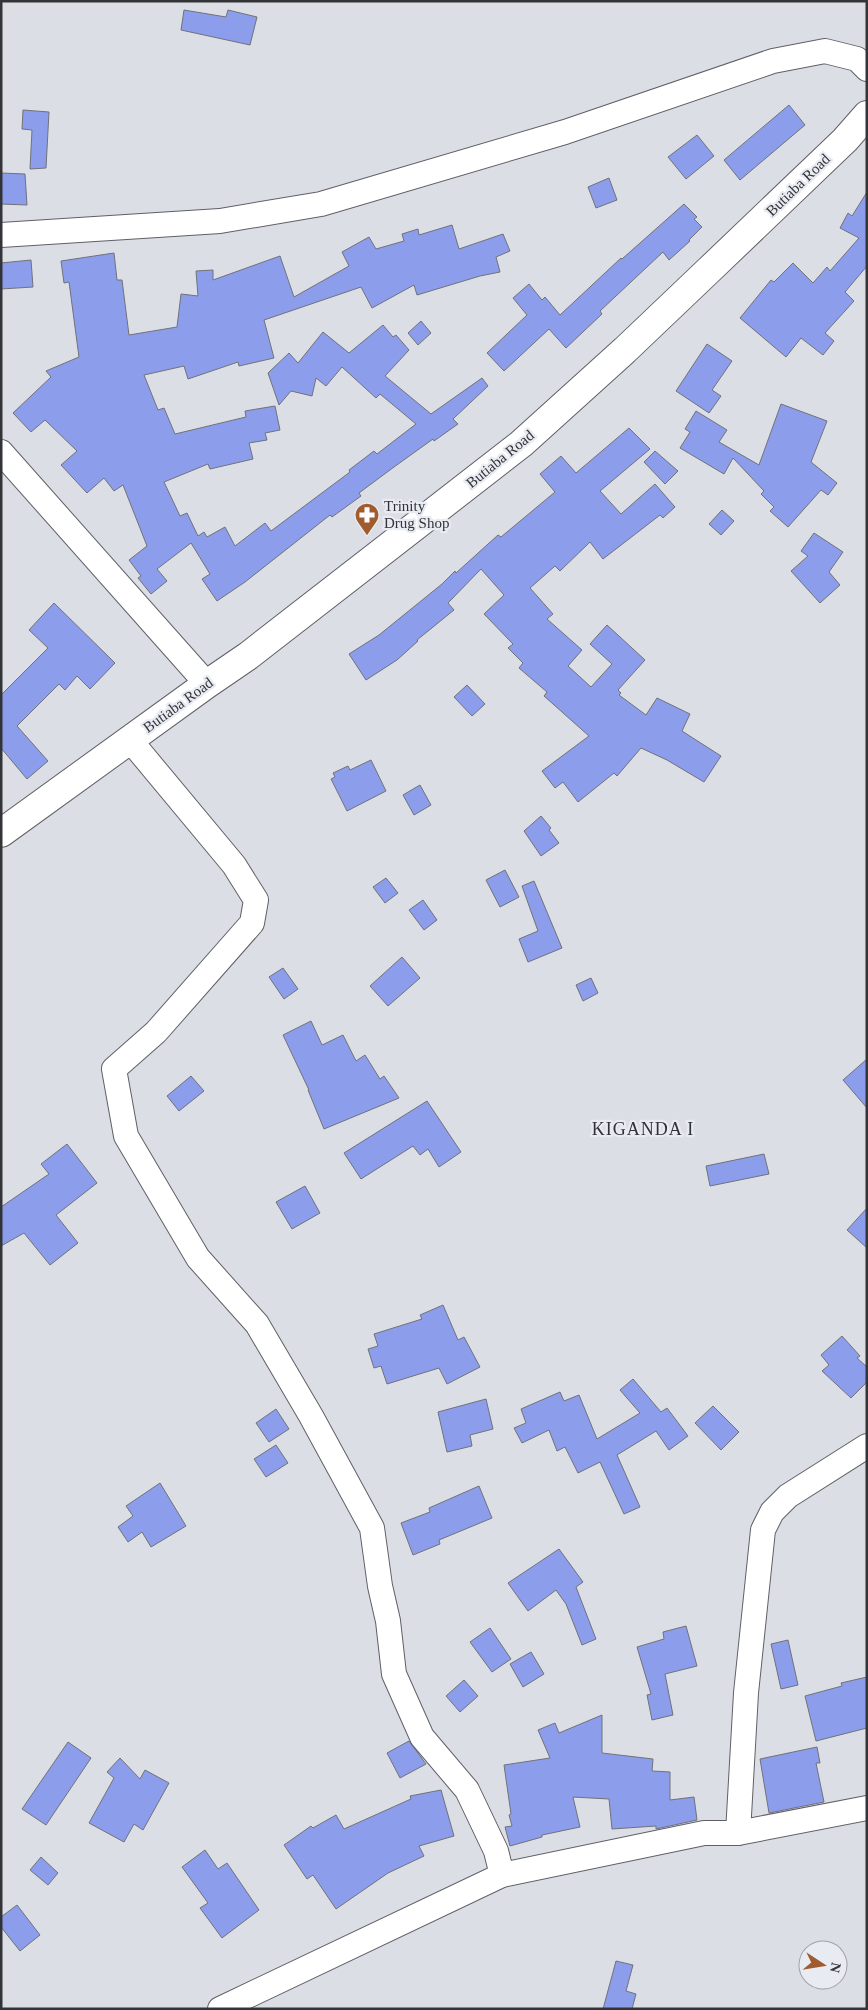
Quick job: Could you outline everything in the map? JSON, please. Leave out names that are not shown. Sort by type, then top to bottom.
[{"type":"main road","name":"Butiaba Road","points":[[1,833],[248,656],[521,444],[625,350],[844,140],[867,115]]},
{"type":"street","points":[[1,236],[220,221],[321,204],[565,132],[773,61],[825,51],[857,59],[867,68]]},
{"type":"street","points":[[1,452],[207,684]]},
{"type":"street","points":[[130,740],[234,865],[256,900],[252,922],[156,1032],[114,1068],[126,1136],[198,1258],[257,1324],[372,1528],[380,1586],[388,1621],[394,1674],[422,1737],[467,1790],[496,1852],[502,1874]]},
{"type":"street","points":[[738,1834],[746,1693],[763,1530],[772,1512],[788,1496],[867,1446]]},
{"type":"street","points":[[220,2009],[502,1874],[704,1833],[738,1834],[867,1808]]},
{"type":"building","points":[[184,10],[226,17],[228,10],[257,17],[250,45],[181,30]]},
{"type":"building","points":[[789,105],[805,125],[740,180],[724,160]]},
{"type":"building","points":[[23,110],[49,112],[46,168],[30,169],[32,130],[22,129]]},
{"type":"building","points":[[697,135],[714,156],[686,179],[668,157]]},
{"type":"building","points":[[1,173],[25,174],[27,205],[1,204]]},
{"type":"building","points":[[609,178],[617,200],[596,208],[588,187]]},
{"type":"building","points":[[867,192],[867,266],[845,292],[854,301],[825,333],[834,341],[823,355],[801,338],[786,357],[740,318],[771,280],[774,282],[793,263],[813,283],[827,267],[830,271],[859,238],[840,228],[848,213],[852,216]]},
{"type":"building","points":[[684,204],[697,217],[694,219],[702,227],[669,260],[663,252],[600,311],[602,314],[566,348],[549,329],[504,371],[487,353],[527,315],[513,298],[529,284],[542,300],[545,297],[560,315],[621,258]]},
{"type":"building","points":[[452,225],[459,249],[503,234],[510,251],[496,257],[500,272],[417,295],[414,285],[372,308],[361,287],[264,320],[274,358],[239,366],[238,362],[188,379],[184,366],[144,375],[158,410],[164,408],[175,434],[246,417],[245,411],[275,406],[280,430],[265,433],[267,440],[249,443],[253,459],[210,469],[208,464],[164,482],[180,516],[187,513],[198,536],[204,532],[207,537],[225,527],[235,546],[265,523],[271,531],[350,472],[349,470],[374,451],[377,454],[416,424],[380,394],[376,398],[342,367],[326,386],[316,378],[312,396],[291,391],[279,405],[268,373],[289,353],[298,363],[323,332],[349,353],[383,325],[393,337],[396,335],[409,350],[385,376],[431,414],[482,378],[488,386],[453,419],[458,424],[394,467],[359,493],[361,496],[332,517],[330,515],[245,582],[217,601],[202,579],[210,574],[191,543],[157,569],[167,581],[151,594],[138,578],[141,576],[129,560],[147,546],[123,485],[114,491],[104,478],[87,493],[61,465],[77,451],[45,420],[31,432],[13,413],[51,377],[46,371],[79,357],[69,282],[64,283],[61,261],[114,253],[117,280],[122,280],[129,335],[177,327],[181,294],[198,296],[196,271],[213,270],[213,280],[280,256],[294,297],[349,266],[342,252],[369,237],[376,249],[404,241],[402,234],[418,229],[419,235]]},
{"type":"building","points":[[31,260],[33,287],[1,289],[1,263]]},
{"type":"building","points":[[421,321],[431,333],[418,345],[408,333]]},
{"type":"building","points":[[707,344],[732,361],[712,390],[721,396],[709,413],[676,391]]},
{"type":"building","points":[[781,404],[827,421],[811,462],[837,483],[828,495],[821,490],[788,527],[770,511],[774,507],[761,494],[764,491],[733,458],[724,474],[680,448],[690,432],[685,429],[696,411],[727,430],[719,442],[759,465]]},
{"type":"building","points":[[629,428],[650,449],[600,491],[621,514],[655,484],[675,507],[663,518],[660,515],[603,559],[590,542],[560,571],[555,566],[530,588],[553,614],[547,619],[582,650],[568,666],[591,687],[612,664],[590,644],[607,625],[645,660],[618,690],[621,693],[619,695],[646,715],[657,698],[690,714],[682,731],[721,756],[704,782],[667,760],[641,748],[617,776],[614,773],[578,802],[563,782],[555,788],[542,771],[589,736],[544,696],[547,692],[519,668],[523,663],[508,648],[513,644],[484,614],[504,595],[481,569],[448,603],[454,610],[417,640],[397,660],[366,680],[349,654],[379,635],[442,584],[455,571],[456,573],[498,535],[501,537],[555,492],[540,474],[561,456],[576,473]]},
{"type":"building","points":[[655,451],[678,471],[665,484],[644,462]]},
{"type":"building","points":[[722,510],[734,521],[721,535],[709,524]]},
{"type":"building","points":[[814,533],[843,552],[829,572],[840,585],[820,603],[791,571],[808,556],[801,551]]},
{"type":"building","points":[[54,603],[115,663],[90,689],[77,676],[65,690],[59,684],[17,726],[48,761],[27,779],[1,748],[1,695],[48,648],[29,630]]},
{"type":"building","points":[[467,685],[485,704],[472,716],[454,697]]},
{"type":"building","points":[[371,760],[386,791],[347,811],[331,779],[335,777],[333,773],[348,766],[350,770]]},
{"type":"building","points":[[420,785],[431,805],[414,815],[403,795]]},
{"type":"building","points":[[541,816],[551,828],[549,830],[559,843],[541,856],[524,831]]},
{"type":"building","points":[[505,870],[519,897],[500,907],[486,880]]},
{"type":"building","points":[[386,878],[398,893],[385,903],[373,887]]},
{"type":"building","points":[[534,881],[562,948],[528,962],[519,939],[538,931],[522,886]]},
{"type":"building","points":[[423,900],[437,920],[424,930],[409,910]]},
{"type":"building","points":[[402,957],[420,978],[388,1006],[370,986]]},
{"type":"building","points":[[283,968],[298,989],[284,999],[269,977]]},
{"type":"building","points":[[591,978],[598,993],[583,1001],[576,985]]},
{"type":"building","points":[[311,1021],[322,1045],[343,1035],[356,1061],[365,1055],[380,1079],[384,1076],[399,1098],[324,1129],[309,1090],[283,1035]]},
{"type":"building","points":[[867,1059],[867,1108],[843,1080]]},
{"type":"building","points":[[191,1076],[204,1091],[179,1111],[167,1096]]},
{"type":"building","points":[[427,1101],[461,1152],[439,1167],[428,1149],[420,1155],[413,1146],[361,1179],[344,1153]]},
{"type":"building","points":[[67,1144],[97,1183],[56,1215],[78,1243],[50,1265],[24,1233],[1,1246],[1,1207],[49,1174],[41,1164]]},
{"type":"building","points":[[764,1154],[769,1174],[710,1186],[706,1166]]},
{"type":"building","points":[[305,1186],[320,1213],[292,1229],[276,1202]]},
{"type":"building","points":[[867,1208],[867,1248],[847,1230]]},
{"type":"building","points":[[443,1305],[458,1340],[464,1337],[480,1367],[447,1384],[439,1368],[387,1384],[381,1366],[374,1368],[368,1349],[378,1346],[374,1334],[422,1319],[420,1315]]},
{"type":"building","points":[[842,1336],[860,1356],[857,1358],[867,1367],[867,1382],[851,1398],[822,1371],[829,1365],[821,1355]]},
{"type":"building","points":[[633,1379],[661,1412],[667,1408],[688,1436],[669,1450],[656,1431],[617,1455],[640,1507],[624,1514],[600,1462],[578,1473],[565,1447],[557,1451],[549,1430],[522,1443],[514,1428],[526,1423],[521,1409],[560,1392],[564,1401],[579,1395],[597,1439],[640,1413],[620,1390]]},
{"type":"building","points":[[486,1399],[493,1429],[470,1435],[472,1446],[447,1452],[438,1412]]},
{"type":"building","points":[[713,1406],[739,1432],[721,1450],[695,1423]]},
{"type":"building","points":[[276,1409],[289,1429],[269,1442],[256,1423]]},
{"type":"building","points":[[276,1445],[288,1463],[266,1477],[254,1459]]},
{"type":"building","points":[[160,1483],[186,1526],[151,1547],[142,1532],[128,1542],[118,1527],[133,1516],[126,1506]]},
{"type":"building","points":[[479,1486],[492,1518],[439,1540],[440,1544],[413,1555],[401,1523],[430,1512],[429,1508]]},
{"type":"building","points":[[559,1549],[583,1582],[576,1587],[596,1639],[582,1645],[566,1604],[556,1590],[528,1611],[508,1583]]},
{"type":"building","points":[[686,1626],[697,1666],[665,1674],[673,1715],[652,1720],[647,1695],[651,1694],[637,1647],[664,1639],[663,1632]]},
{"type":"building","points":[[490,1628],[511,1659],[492,1672],[470,1642]]},
{"type":"building","points":[[788,1640],[798,1685],[781,1689],[771,1644]]},
{"type":"building","points":[[531,1652],[544,1674],[523,1687],[510,1664]]},
{"type":"building","points":[[867,1677],[867,1728],[816,1741],[805,1696],[842,1686],[841,1683]]},
{"type":"building","points":[[464,1680],[478,1696],[460,1712],[446,1696]]},
{"type":"building","points":[[602,1715],[602,1753],[653,1759],[652,1771],[670,1772],[670,1800],[694,1797],[697,1820],[656,1829],[656,1826],[612,1829],[609,1799],[573,1797],[580,1827],[542,1835],[542,1837],[510,1846],[505,1827],[512,1826],[509,1815],[511,1814],[504,1765],[550,1758],[538,1730],[555,1723],[559,1733]]},
{"type":"building","points":[[409,1741],[426,1764],[400,1778],[387,1753]]},
{"type":"building","points":[[68,1742],[91,1758],[46,1825],[22,1809]]},
{"type":"building","points":[[817,1747],[820,1763],[816,1763],[824,1802],[769,1813],[760,1759]]},
{"type":"building","points":[[120,1758],[140,1779],[145,1770],[169,1783],[143,1830],[134,1824],[124,1842],[89,1823],[114,1778],[107,1772]]},
{"type":"building","points":[[441,1790],[454,1836],[419,1846],[424,1856],[388,1873],[336,1909],[313,1875],[307,1879],[284,1845],[311,1826],[313,1828],[336,1815],[344,1829],[411,1799],[410,1796]]},
{"type":"building","points":[[205,1850],[218,1869],[227,1863],[259,1910],[222,1938],[200,1908],[208,1903],[182,1867]]},
{"type":"building","points":[[41,1857],[58,1873],[48,1885],[30,1870]]},
{"type":"building","points":[[17,1905],[40,1935],[20,1951],[1,1927],[1,1917]]},
{"type":"building","points":[[616,1961],[633,1965],[626,1991],[636,1994],[632,2009],[603,2009]]},
{"type":"place","name":"Trinity Drug Shop","points":[[367,536]]},
{"type":"district","name":"KIGANDA I","points":[[643,1129]]}]
